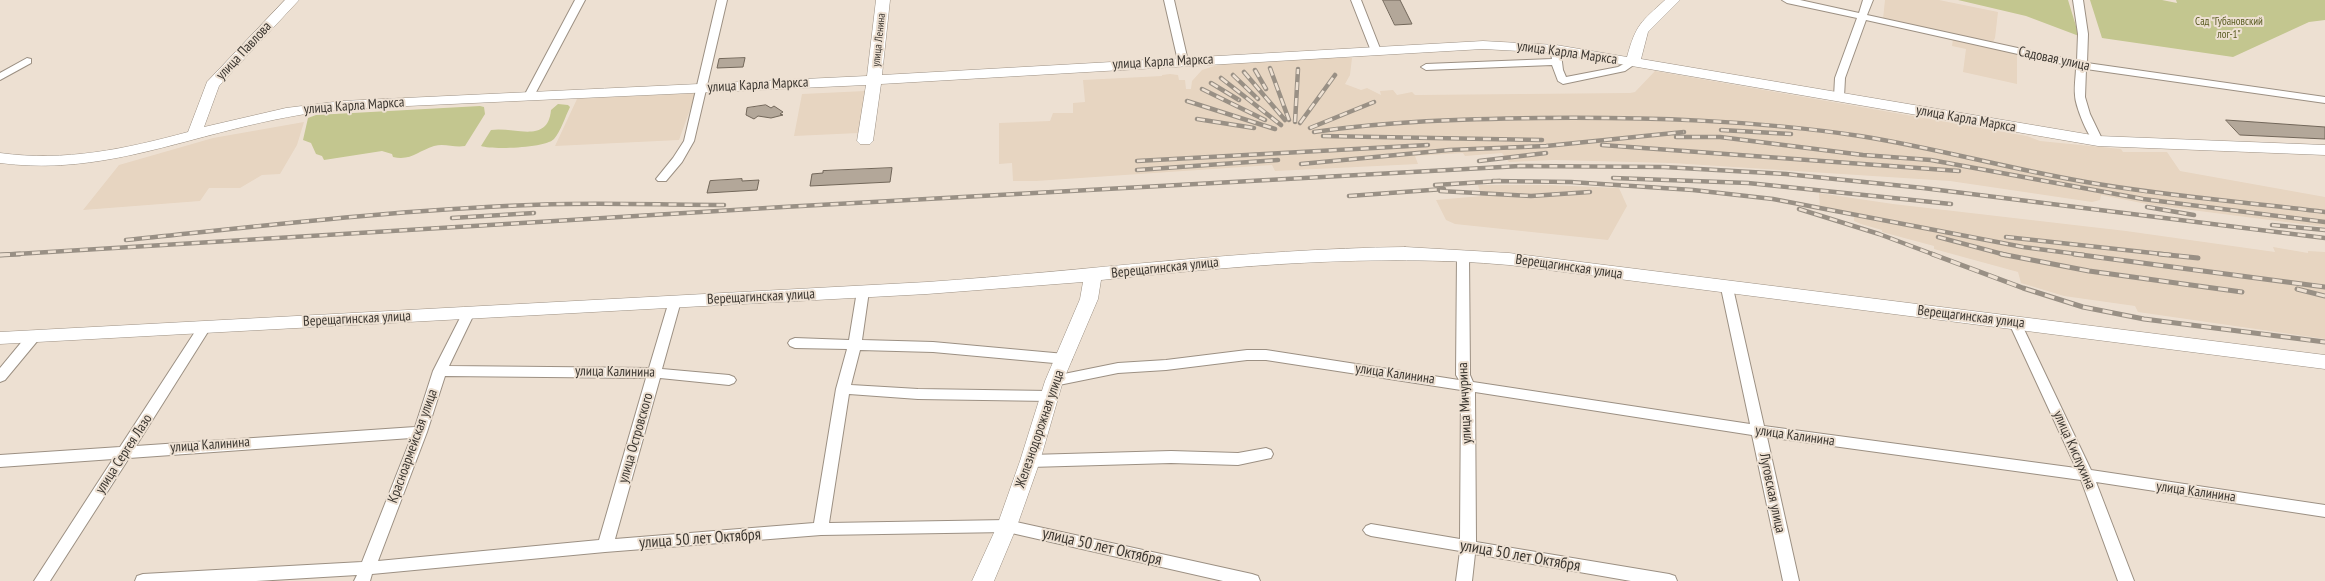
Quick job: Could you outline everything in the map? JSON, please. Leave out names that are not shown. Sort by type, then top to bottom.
[{"type":"main road","name":"улица Павлова","points":[[194,135],[212,85],[292,0]]},
{"type":"main road","name":"улица Ленина","points":[[865,141],[883,0]]},
{"type":"main road","points":[[1632,62],[1641,32],[1673,0]]},
{"type":"main road","name":"улица Карла Маркса","points":[[0,158],[42,162],[84,161],[153,147],[269,115],[320,107],[874,80],[1183,61],[1497,45],[1556,55],[1632,62],[2098,141],[2325,150]]},
{"type":"main road","name":"Верещагинская улица","points":[[0,338],[1010,283],[1239,260],[1396,253],[1463,255],[1509,259],[2325,362]]},
{"type":"main road","name":"Железнодорожная улица","points":[[983,581],[1007,526],[1030,461],[1052,389],[1089,298],[1093,275]]},
{"type":"street","points":[[529,96],[580,0]]},
{"type":"street","points":[[662,179],[686,147],[703,88],[722,0]]},
{"type":"street","points":[[1169,0],[1183,61]]},
{"type":"street","points":[[1356,0],[1376,51]]},
{"type":"street","name":"Садовая улица","points":[[1787,0],[2080,65],[2251,91],[2325,100]]},
{"type":"street","points":[[1839,97],[1840,78],[1868,0]]},
{"type":"street","points":[[2078,0],[2083,34],[2080,65],[2080,97],[2098,141]]},
{"type":"street","points":[[1426,67],[1556,55],[1563,81],[1621,69],[1632,62]]},
{"type":"street","points":[[0,77],[26,61]]},
{"type":"street","name":"улица Мичурина","points":[[1463,255],[1463,375],[1468,385],[1468,547],[1464,581]]},
{"type":"street","name":"Луговская улица","points":[[1727,288],[1791,581]]},
{"type":"street","points":[[821,529],[843,389],[855,343],[863,291]]},
{"type":"street","name":"улица Островского","points":[[605,546],[675,301]]},
{"type":"street","name":"Красноармейская улица","points":[[365,575],[420,432],[440,371],[469,312]]},
{"type":"street","name":"улица Кислухина","points":[[2015,323],[2086,475],[2126,581]]},
{"type":"street","name":"улица Сергея Лазо","points":[[42,581],[205,327]]},
{"type":"street","points":[[0,377],[34,336]]},
{"type":"street","points":[[795,343],[855,343],[933,347],[1065,359]]},
{"type":"street","name":"улица Калинина","points":[[843,389],[918,394],[1052,389],[1118,368],[1166,365],[1246,355],[1266,355],[1759,431],[2086,475],[2325,511]]},
{"type":"street","name":"улица Калинина","points":[[440,371],[656,372],[728,380]]},
{"type":"street","name":"улица Калинина","points":[[0,461],[420,432]]},
{"type":"street","points":[[1030,461],[1171,456],[1238,459],[1266,454]]},
{"type":"street","name":"улица 50 лет Октября","points":[[143,581],[365,575],[605,546],[821,529],[1007,526],[1252,581]]},
{"type":"street","name":"улица 50 лет Октября","points":[[1371,530],[1670,581]]},
{"type":"shaded area","points":[[1885,0],[1939,0],[1998,12],[1995,38],[1993,42],[1883,19]]},
{"type":"shaded area","points":[[1953,39],[2017,52],[2017,84],[1963,72],[1966,49],[1952,46]]},
{"type":"shaded area","points":[[1312,58],[1352,58],[1350,75],[1345,84],[1361,90],[1367,88],[1381,95],[1380,91],[1393,90],[1397,95],[1412,92],[1415,95],[1630,93],[1635,92],[1655,71],[2027,136],[2040,141],[2121,149],[2123,152],[2167,152],[2180,171],[2325,197],[2325,227],[2152,205],[2101,195],[2100,200],[2092,202],[1950,181],[1672,163],[1554,160],[1509,162],[1502,153],[1465,156],[1463,153],[1415,156],[1418,164],[1275,171],[1272,165],[1036,181],[1013,181],[1012,163],[999,164],[999,123],[1050,121],[1053,113],[1073,113],[1073,103],[1085,102],[1083,80],[1170,74],[1178,75],[1179,80],[1185,80],[1186,89],[1191,89],[1192,81],[1202,70],[1225,63]]},
{"type":"shaded area","points":[[865,91],[859,133],[794,136],[802,94]]},
{"type":"shaded area","points":[[696,93],[679,140],[555,146],[577,99]]},
{"type":"shaded area","points":[[304,122],[297,145],[280,174],[262,175],[240,188],[209,188],[200,201],[83,210],[119,165],[213,138]]},
{"type":"shaded area","points":[[1478,185],[1549,185],[1619,188],[1627,206],[1608,240],[1455,224],[1446,220],[1436,200],[1481,196]]},
{"type":"shaded area","points":[[1819,193],[1893,204],[2126,231],[2275,252],[2273,247],[2308,253],[2308,251],[2325,252],[2325,339],[2138,312],[2135,306],[2064,296],[2021,283],[2018,272],[1934,249],[1934,246],[1882,232],[1882,230],[1854,221],[1854,216],[1820,209]]},
{"type":"green space","points":[[1958,0],[2068,0],[2079,36],[2026,16]]},
{"type":"green space","name":"Сад \"Губановский лог-1\"","points":[[2090,0],[2162,0],[2177,3],[2176,0],[2325,0],[2325,20],[2309,22],[2233,57],[2102,38]]},
{"type":"green space","points":[[558,104],[570,107],[559,132],[549,142],[519,147],[496,148],[481,146],[491,130],[536,131],[548,121],[551,110]]},
{"type":"green space","points":[[484,107],[485,114],[465,146],[434,146],[405,158],[393,157],[392,154],[382,151],[324,160],[322,156],[316,154],[311,143],[303,140],[308,118],[316,115]]},
{"type":"building","points":[[1383,0],[1400,0],[1412,24],[1395,25]]},
{"type":"building","points":[[745,58],[743,67],[717,68],[719,59]]},
{"type":"building","points":[[766,105],[771,108],[774,106],[783,112],[780,114],[783,115],[771,118],[758,116],[754,119],[746,115],[747,108]]},
{"type":"building","points":[[2226,120],[2325,127],[2325,139],[2240,135]]},
{"type":"building","points":[[892,168],[890,182],[810,186],[812,174],[823,173],[823,171]]},
{"type":"building","points":[[742,179],[742,181],[759,180],[757,190],[707,193],[710,181]]},
{"type":"railway","points":[[1270,68],[1289,120]]},
{"type":"railway","points":[[1295,122],[1298,69]]},
{"type":"railway","points":[[1255,70],[1266,89]]},
{"type":"railway","points":[[1244,72],[1285,120]]},
{"type":"railway","points":[[1233,75],[1258,99]]},
{"type":"railway","points":[[1300,123],[1335,75]]},
{"type":"railway","points":[[1221,78],[1281,125]]},
{"type":"railway","points":[[1211,83],[1239,100]]},
{"type":"railway","points":[[1202,89],[1265,120]]},
{"type":"railway","points":[[1187,101],[1275,129]]},
{"type":"railway","points":[[1310,128],[1374,102]]},
{"type":"railway","points":[[1314,132],[1398,123],[1511,118],[1619,118],[1780,126],[1860,136],[1917,146],[2058,177],[2116,187],[2325,212]]},
{"type":"railway","points":[[1197,119],[1254,128]]},
{"type":"railway","points":[[1721,130],[1791,134]]},
{"type":"railway","points":[[1301,164],[1449,150],[1546,146],[1684,132]]},
{"type":"railway","points":[[1323,136],[1542,140]]},
{"type":"railway","points":[[1676,137],[1720,137],[1863,155],[1931,160],[2143,199],[2325,222]]},
{"type":"railway","points":[[1137,161],[1428,145]]},
{"type":"railway","points":[[1602,145],[1959,171]]},
{"type":"railway","points":[[1479,161],[1546,153]]},
{"type":"railway","points":[[1137,170],[1278,160]]},
{"type":"railway","points":[[20,254],[0,255],[783,207],[1520,166],[1664,167],[1786,174],[1923,188],[2325,238]]},
{"type":"railway","points":[[1613,178],[1748,183],[1951,204]]},
{"type":"railway","points":[[1493,181],[1499,181]]},
{"type":"railway","points":[[1435,185],[1499,181]]},
{"type":"railway","points":[[1499,181],[1571,182],[1693,190],[1773,199],[2023,247],[2084,255]]},
{"type":"railway","points":[[1349,196],[1444,189]]},
{"type":"railway","points":[[1440,191],[1531,196],[1590,192]]},
{"type":"railway","points":[[126,240],[328,219],[479,207],[579,204],[724,205]]},
{"type":"railway","points":[[2147,207],[2194,215]]},
{"type":"railway","points":[[1799,209],[1879,234],[1935,255]]},
{"type":"railway","points":[[452,218],[534,213]]},
{"type":"railway","points":[[2272,225],[2325,230]]},
{"type":"railway","points":[[1938,237],[2006,255]]},
{"type":"railway","points":[[2006,237],[2171,255]]},
{"type":"railway","points":[[1932,254],[2023,288],[2083,307],[2144,319],[2325,342]]},
{"type":"railway","points":[[2001,254],[2006,255]]},
{"type":"railway","points":[[2074,254],[2325,287]]},
{"type":"railway","points":[[2159,254],[2198,258]]},
{"type":"railway","points":[[2006,255],[2089,271],[2242,292]]},
{"type":"railway","points":[[2297,289],[2325,296]]}]
